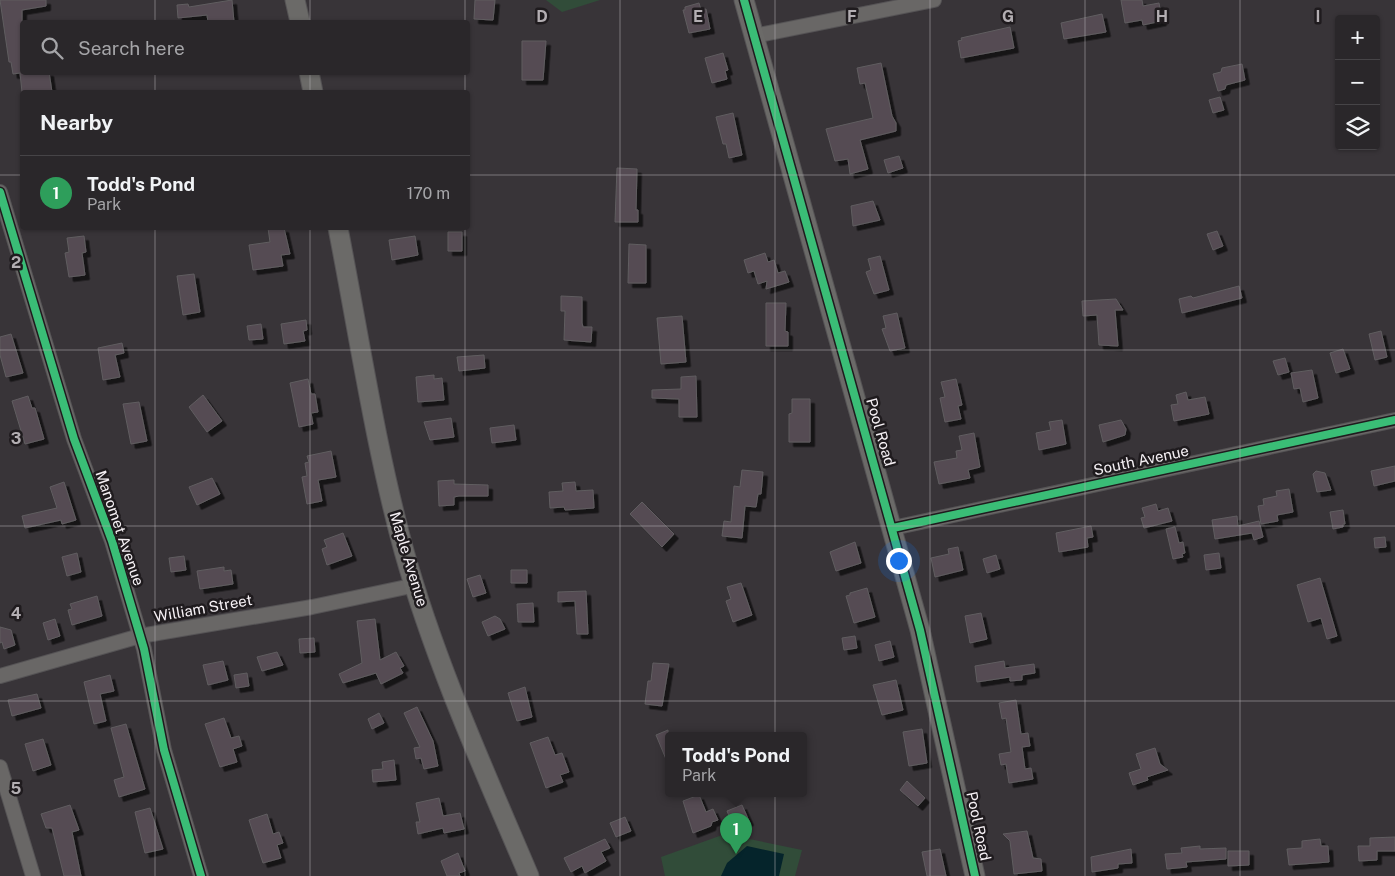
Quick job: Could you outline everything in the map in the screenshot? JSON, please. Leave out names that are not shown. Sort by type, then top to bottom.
[{"type":"street","points":[[295,0],[300,20]]},
{"type":"street","name":"Pool Road","points":[[744,0],[893,528],[941,716],[975,876]]},
{"type":"street","points":[[754,36],[934,0]]},
{"type":"street","points":[[310,75],[313,90]]},
{"type":"street","name":"Manomet Avenue","points":[[0,192],[59,392],[74,439],[112,541],[140,636],[164,750],[201,876]]},
{"type":"street","name":"Maple Avenue","points":[[338,230],[384,467],[404,551],[450,683],[529,876]]},
{"type":"street","name":"South Avenue","points":[[893,528],[1395,420]]},
{"type":"street","name":"William Street","points":[[0,676],[140,636],[312,607],[416,585]]},
{"type":"street","points":[[0,767],[33,876]]},
{"type":"green space","points":[[546,0],[600,0],[562,12]]},
{"type":"green space","points":[[725,834],[802,850],[795,876],[665,876],[661,857]]},
{"type":"water","points":[[747,846],[784,854],[779,876],[721,876],[727,863]]},
{"type":"building","points":[[0,0],[46,0],[46,6],[22,10],[22,20],[20,20],[20,73],[13,74],[11,62],[9,62]]},
{"type":"building","points":[[232,0],[234,20],[208,20],[207,15],[178,18],[177,5],[188,4],[189,7]]},
{"type":"building","points":[[475,0],[495,0],[493,20],[474,19]]},
{"type":"building","points":[[1121,0],[1142,0],[1143,6],[1159,3],[1162,21],[1143,25],[1142,20],[1125,23]]},
{"type":"building","points":[[699,3],[701,10],[706,9],[710,29],[689,33],[683,10],[685,10],[685,7]]},
{"type":"building","points":[[1102,14],[1106,32],[1064,39],[1061,23]]},
{"type":"building","points":[[1010,27],[1014,48],[961,58],[958,41],[962,40],[961,38]]},
{"type":"building","points":[[522,41],[546,41],[543,80],[522,80]]},
{"type":"building","points":[[723,53],[728,70],[725,71],[727,79],[712,83],[705,58]]},
{"type":"building","points":[[881,63],[892,116],[896,123],[896,131],[860,140],[868,169],[850,174],[848,159],[835,161],[826,129],[873,118],[865,83],[860,84],[857,68]]},
{"type":"building","points":[[1242,64],[1245,80],[1226,85],[1225,89],[1218,91],[1213,74],[1221,72],[1222,68]]},
{"type":"building","points":[[20,75],[49,75],[52,90],[22,90]]},
{"type":"building","points":[[1220,97],[1224,110],[1213,113],[1209,100]]},
{"type":"building","points":[[733,113],[742,155],[729,158],[716,117]]},
{"type":"building","points":[[899,156],[903,168],[888,173],[884,160]]},
{"type":"building","points":[[617,168],[637,169],[636,210],[638,210],[638,222],[615,222]]},
{"type":"building","points":[[873,201],[880,220],[853,226],[851,206]]},
{"type":"building","points":[[268,230],[284,230],[290,254],[281,255],[283,266],[253,270],[249,245],[270,242]]},
{"type":"building","points":[[1217,231],[1223,246],[1213,250],[1207,234]]},
{"type":"building","points":[[448,232],[462,232],[462,251],[448,251]]},
{"type":"building","points":[[84,236],[86,252],[82,253],[85,275],[69,277],[65,253],[69,252],[67,238]]},
{"type":"building","points":[[415,236],[418,255],[392,260],[389,240]]},
{"type":"building","points":[[629,244],[646,245],[646,283],[628,283]]},
{"type":"building","points":[[765,253],[768,262],[774,260],[778,273],[785,271],[789,282],[766,289],[767,281],[758,284],[754,271],[748,273],[744,260]]},
{"type":"building","points":[[880,256],[889,290],[874,294],[866,272],[871,270],[868,259]]},
{"type":"building","points":[[194,274],[200,312],[183,315],[177,276]]},
{"type":"building","points":[[1239,286],[1242,298],[1182,313],[1179,299],[1191,296],[1193,298]]},
{"type":"building","points":[[561,296],[582,297],[582,323],[583,327],[592,327],[591,342],[564,340],[565,311],[561,311]]},
{"type":"building","points":[[1116,299],[1123,310],[1115,310],[1118,346],[1099,345],[1097,315],[1083,316],[1082,301]]},
{"type":"building","points":[[766,303],[786,303],[785,331],[788,332],[788,346],[766,346]]},
{"type":"building","points":[[897,313],[905,348],[890,351],[882,329],[886,328],[883,316]]},
{"type":"building","points":[[682,316],[686,362],[661,364],[657,318]]},
{"type":"building","points":[[306,320],[307,330],[303,331],[305,341],[284,344],[281,324]]},
{"type":"building","points":[[261,324],[263,339],[249,340],[247,326]]},
{"type":"building","points":[[1381,331],[1387,357],[1375,360],[1369,334]]},
{"type":"building","points":[[11,334],[23,373],[6,377],[0,355],[0,337]]},
{"type":"building","points":[[122,343],[124,353],[115,355],[120,377],[103,380],[98,348]]},
{"type":"building","points":[[1343,349],[1350,369],[1336,373],[1330,353]]},
{"type":"building","points":[[484,355],[485,368],[459,371],[457,357]]},
{"type":"building","points":[[1285,358],[1289,372],[1278,375],[1273,361]]},
{"type":"building","points":[[1312,370],[1318,398],[1303,402],[1300,388],[1294,389],[1291,373]]},
{"type":"building","points":[[434,375],[434,379],[442,378],[444,400],[418,402],[416,377]]},
{"type":"building","points":[[696,376],[697,417],[679,417],[679,399],[652,398],[652,390],[681,389],[681,377]]},
{"type":"building","points":[[308,379],[311,394],[315,394],[318,412],[311,413],[313,424],[299,427],[290,383]]},
{"type":"building","points":[[956,379],[962,405],[958,406],[961,419],[945,422],[940,398],[945,397],[941,382]]},
{"type":"building","points":[[1186,392],[1188,400],[1205,397],[1209,414],[1174,421],[1171,405],[1178,404],[1176,395]]},
{"type":"building","points":[[203,395],[222,421],[207,432],[189,407]]},
{"type":"building","points":[[28,396],[32,408],[35,408],[44,439],[25,444],[12,401]]},
{"type":"building","points":[[792,399],[810,399],[810,442],[789,442],[789,414],[792,413]]},
{"type":"building","points":[[139,402],[147,441],[131,444],[123,404]]},
{"type":"building","points":[[451,418],[454,437],[430,440],[424,422]]},
{"type":"building","points":[[1062,420],[1066,444],[1039,450],[1036,433],[1051,430],[1049,422]]},
{"type":"building","points":[[1121,420],[1126,429],[1125,435],[1103,442],[1099,425]]},
{"type":"building","points":[[514,425],[516,440],[492,443],[490,428]]},
{"type":"building","points":[[974,433],[980,467],[968,470],[970,478],[939,484],[934,462],[957,458],[956,451],[962,450],[959,436]]},
{"type":"building","points":[[331,451],[336,477],[318,480],[322,501],[307,504],[302,477],[307,476],[305,463],[309,462],[307,456]]},
{"type":"building","points":[[1395,466],[1395,481],[1374,486],[1371,471]]},
{"type":"building","points":[[742,470],[763,472],[761,494],[758,494],[756,507],[745,506],[742,538],[722,536],[724,521],[731,522],[734,486],[740,487]]},
{"type":"building","points":[[1316,471],[1325,473],[1331,490],[1317,492],[1313,474]]},
{"type":"building","points":[[212,478],[220,494],[197,505],[189,487]]},
{"type":"building","points":[[454,480],[454,484],[488,485],[488,496],[454,497],[454,505],[439,506],[438,481]]},
{"type":"building","points":[[64,482],[76,520],[62,524],[61,520],[25,528],[22,516],[57,508],[50,487]]},
{"type":"building","points":[[575,482],[576,491],[593,490],[594,508],[565,510],[564,507],[550,508],[549,492],[563,491],[562,483]]},
{"type":"building","points":[[1289,489],[1293,512],[1277,515],[1278,521],[1261,524],[1258,506],[1264,505],[1263,499],[1277,496],[1276,491]]},
{"type":"building","points":[[642,502],[674,534],[662,547],[630,514]]},
{"type":"building","points":[[1156,504],[1158,511],[1168,508],[1172,521],[1144,528],[1141,518],[1145,517],[1142,508]]},
{"type":"building","points":[[1343,510],[1345,524],[1343,524],[1343,527],[1333,529],[1330,512]]},
{"type":"building","points":[[1237,516],[1238,526],[1259,521],[1263,537],[1254,540],[1252,533],[1215,539],[1212,520]]},
{"type":"building","points":[[1091,526],[1093,537],[1087,538],[1088,547],[1059,552],[1056,533]]},
{"type":"building","points":[[1175,527],[1179,543],[1183,542],[1185,553],[1182,554],[1183,557],[1173,559],[1166,529]]},
{"type":"building","points":[[343,533],[352,556],[327,565],[322,549],[327,547],[324,540]]},
{"type":"building","points":[[1385,537],[1386,547],[1375,548],[1374,538]]},
{"type":"building","points":[[855,542],[861,563],[836,571],[830,552]]},
{"type":"building","points":[[958,547],[963,570],[935,577],[931,558],[949,554],[948,549]]},
{"type":"building","points":[[77,553],[81,572],[67,576],[62,557]]},
{"type":"building","points":[[1219,553],[1221,568],[1206,570],[1204,555]]},
{"type":"building","points":[[996,555],[1000,569],[987,573],[983,559]]},
{"type":"building","points":[[184,556],[186,570],[171,572],[169,558]]},
{"type":"building","points":[[224,567],[224,571],[231,570],[233,584],[200,589],[197,571]]},
{"type":"building","points":[[511,570],[527,570],[527,583],[511,583]]},
{"type":"building","points":[[480,575],[486,593],[473,597],[467,579]]},
{"type":"building","points":[[1320,578],[1337,636],[1327,639],[1321,618],[1308,622],[1297,585]]},
{"type":"building","points":[[741,583],[752,615],[733,622],[726,601],[731,599],[727,587]]},
{"type":"building","points":[[867,588],[875,617],[854,623],[846,596]]},
{"type":"building","points":[[586,591],[588,634],[577,634],[575,601],[558,602],[558,592]]},
{"type":"building","points":[[97,596],[102,616],[72,625],[68,610],[72,609],[70,604]]},
{"type":"building","points":[[533,603],[534,622],[518,622],[517,604]]},
{"type":"building","points":[[981,613],[987,639],[970,643],[965,616]]},
{"type":"building","points":[[495,616],[500,619],[505,629],[488,636],[482,622]]},
{"type":"building","points":[[55,619],[60,636],[48,640],[43,623]]},
{"type":"building","points":[[375,619],[380,660],[396,652],[404,666],[400,668],[403,673],[381,684],[376,673],[343,683],[339,674],[362,663],[357,621]]},
{"type":"building","points":[[0,627],[11,630],[15,645],[4,649],[2,642],[0,643]]},
{"type":"building","points":[[855,636],[857,648],[844,650],[842,638]]},
{"type":"building","points":[[314,638],[315,652],[300,653],[299,639]]},
{"type":"building","points":[[890,641],[894,657],[879,661],[875,645]]},
{"type":"building","points":[[277,652],[283,665],[262,671],[257,657]]},
{"type":"building","points":[[223,661],[228,680],[208,685],[203,665]]},
{"type":"building","points":[[1004,661],[1005,668],[1034,664],[1035,673],[1022,675],[1022,680],[1010,681],[1010,677],[977,682],[975,666]]},
{"type":"building","points":[[653,663],[669,664],[662,706],[645,704]]},
{"type":"building","points":[[247,673],[249,686],[236,688],[234,675]]},
{"type":"building","points":[[110,675],[114,691],[100,694],[106,721],[94,724],[84,682]]},
{"type":"building","points":[[896,680],[903,710],[882,715],[873,685]]},
{"type":"building","points":[[525,687],[532,717],[517,721],[508,693]]},
{"type":"building","points":[[37,694],[41,708],[12,716],[8,700]]},
{"type":"building","points":[[1016,700],[1021,734],[1028,733],[1030,746],[1022,747],[1025,769],[1031,768],[1033,779],[1009,783],[1006,764],[1001,765],[999,754],[1011,752],[1006,718],[1002,719],[999,703]]},
{"type":"building","points":[[417,707],[433,741],[438,766],[424,769],[421,758],[416,759],[414,748],[420,747],[404,713]]},
{"type":"building","points":[[379,713],[384,723],[372,729],[368,719]]},
{"type":"building","points":[[224,718],[231,738],[239,736],[242,746],[233,749],[237,762],[220,767],[205,724]]},
{"type":"building","points":[[126,724],[145,789],[119,797],[114,780],[124,777],[111,728]]},
{"type":"building","points":[[922,729],[927,763],[909,766],[903,732]]},
{"type":"building","points":[[668,730],[668,732],[665,732],[665,757],[656,735]]},
{"type":"building","points":[[548,737],[555,755],[562,753],[569,772],[560,775],[563,782],[546,788],[530,743]]},
{"type":"building","points":[[43,739],[51,765],[33,771],[25,744]]},
{"type":"building","points":[[1155,748],[1160,764],[1168,770],[1147,777],[1148,780],[1133,785],[1129,773],[1141,769],[1136,754]]},
{"type":"building","points":[[394,760],[396,780],[373,782],[372,770],[383,769],[382,762]]},
{"type":"building","points":[[907,781],[925,798],[918,806],[900,790]]},
{"type":"building","points":[[700,797],[706,812],[713,809],[718,820],[712,822],[711,826],[693,833],[683,801]]},
{"type":"building","points":[[439,798],[443,816],[460,813],[464,829],[444,833],[443,828],[418,834],[416,822],[420,822],[416,803]]},
{"type":"building","points":[[70,805],[79,830],[72,832],[81,876],[64,876],[52,828],[46,828],[41,814]]},
{"type":"building","points":[[742,805],[749,821],[734,828],[727,811]]},
{"type":"building","points":[[150,808],[163,849],[145,853],[135,812]]},
{"type":"building","points":[[267,814],[273,834],[279,832],[283,843],[277,845],[281,858],[263,863],[249,820]]},
{"type":"building","points":[[625,817],[631,831],[616,837],[610,823]]},
{"type":"building","points":[[1027,831],[1033,858],[1041,859],[1042,871],[1014,874],[1010,841],[1003,834]]},
{"type":"building","points":[[1395,837],[1395,851],[1377,851],[1377,860],[1359,861],[1358,846],[1370,846],[1370,838]]},
{"type":"building","points":[[605,839],[610,848],[601,852],[606,861],[585,873],[582,866],[571,872],[564,858]]},
{"type":"building","points":[[1320,839],[1321,846],[1328,846],[1329,862],[1289,865],[1287,849],[1302,848],[1302,841]]},
{"type":"building","points":[[1200,846],[1200,849],[1226,848],[1226,859],[1186,862],[1187,867],[1167,869],[1165,854],[1182,853],[1181,848]]},
{"type":"building","points":[[940,849],[946,876],[927,876],[922,852]]},
{"type":"building","points":[[1131,849],[1132,863],[1118,864],[1118,868],[1092,872],[1091,857]]},
{"type":"building","points":[[1228,851],[1249,851],[1249,865],[1228,866]]},
{"type":"building","points":[[458,853],[465,871],[459,873],[460,876],[447,876],[441,861]]},
{"type":"cycle path","points":[[744,0],[920,630],[975,876]]},
{"type":"cycle path","points":[[0,192],[74,439],[112,541],[144,649],[164,750],[201,876]]},
{"type":"cycle path","points":[[893,528],[1395,420]]},
{"type":"place","name":"Todd's Pond","points":[[736,854]]}]
